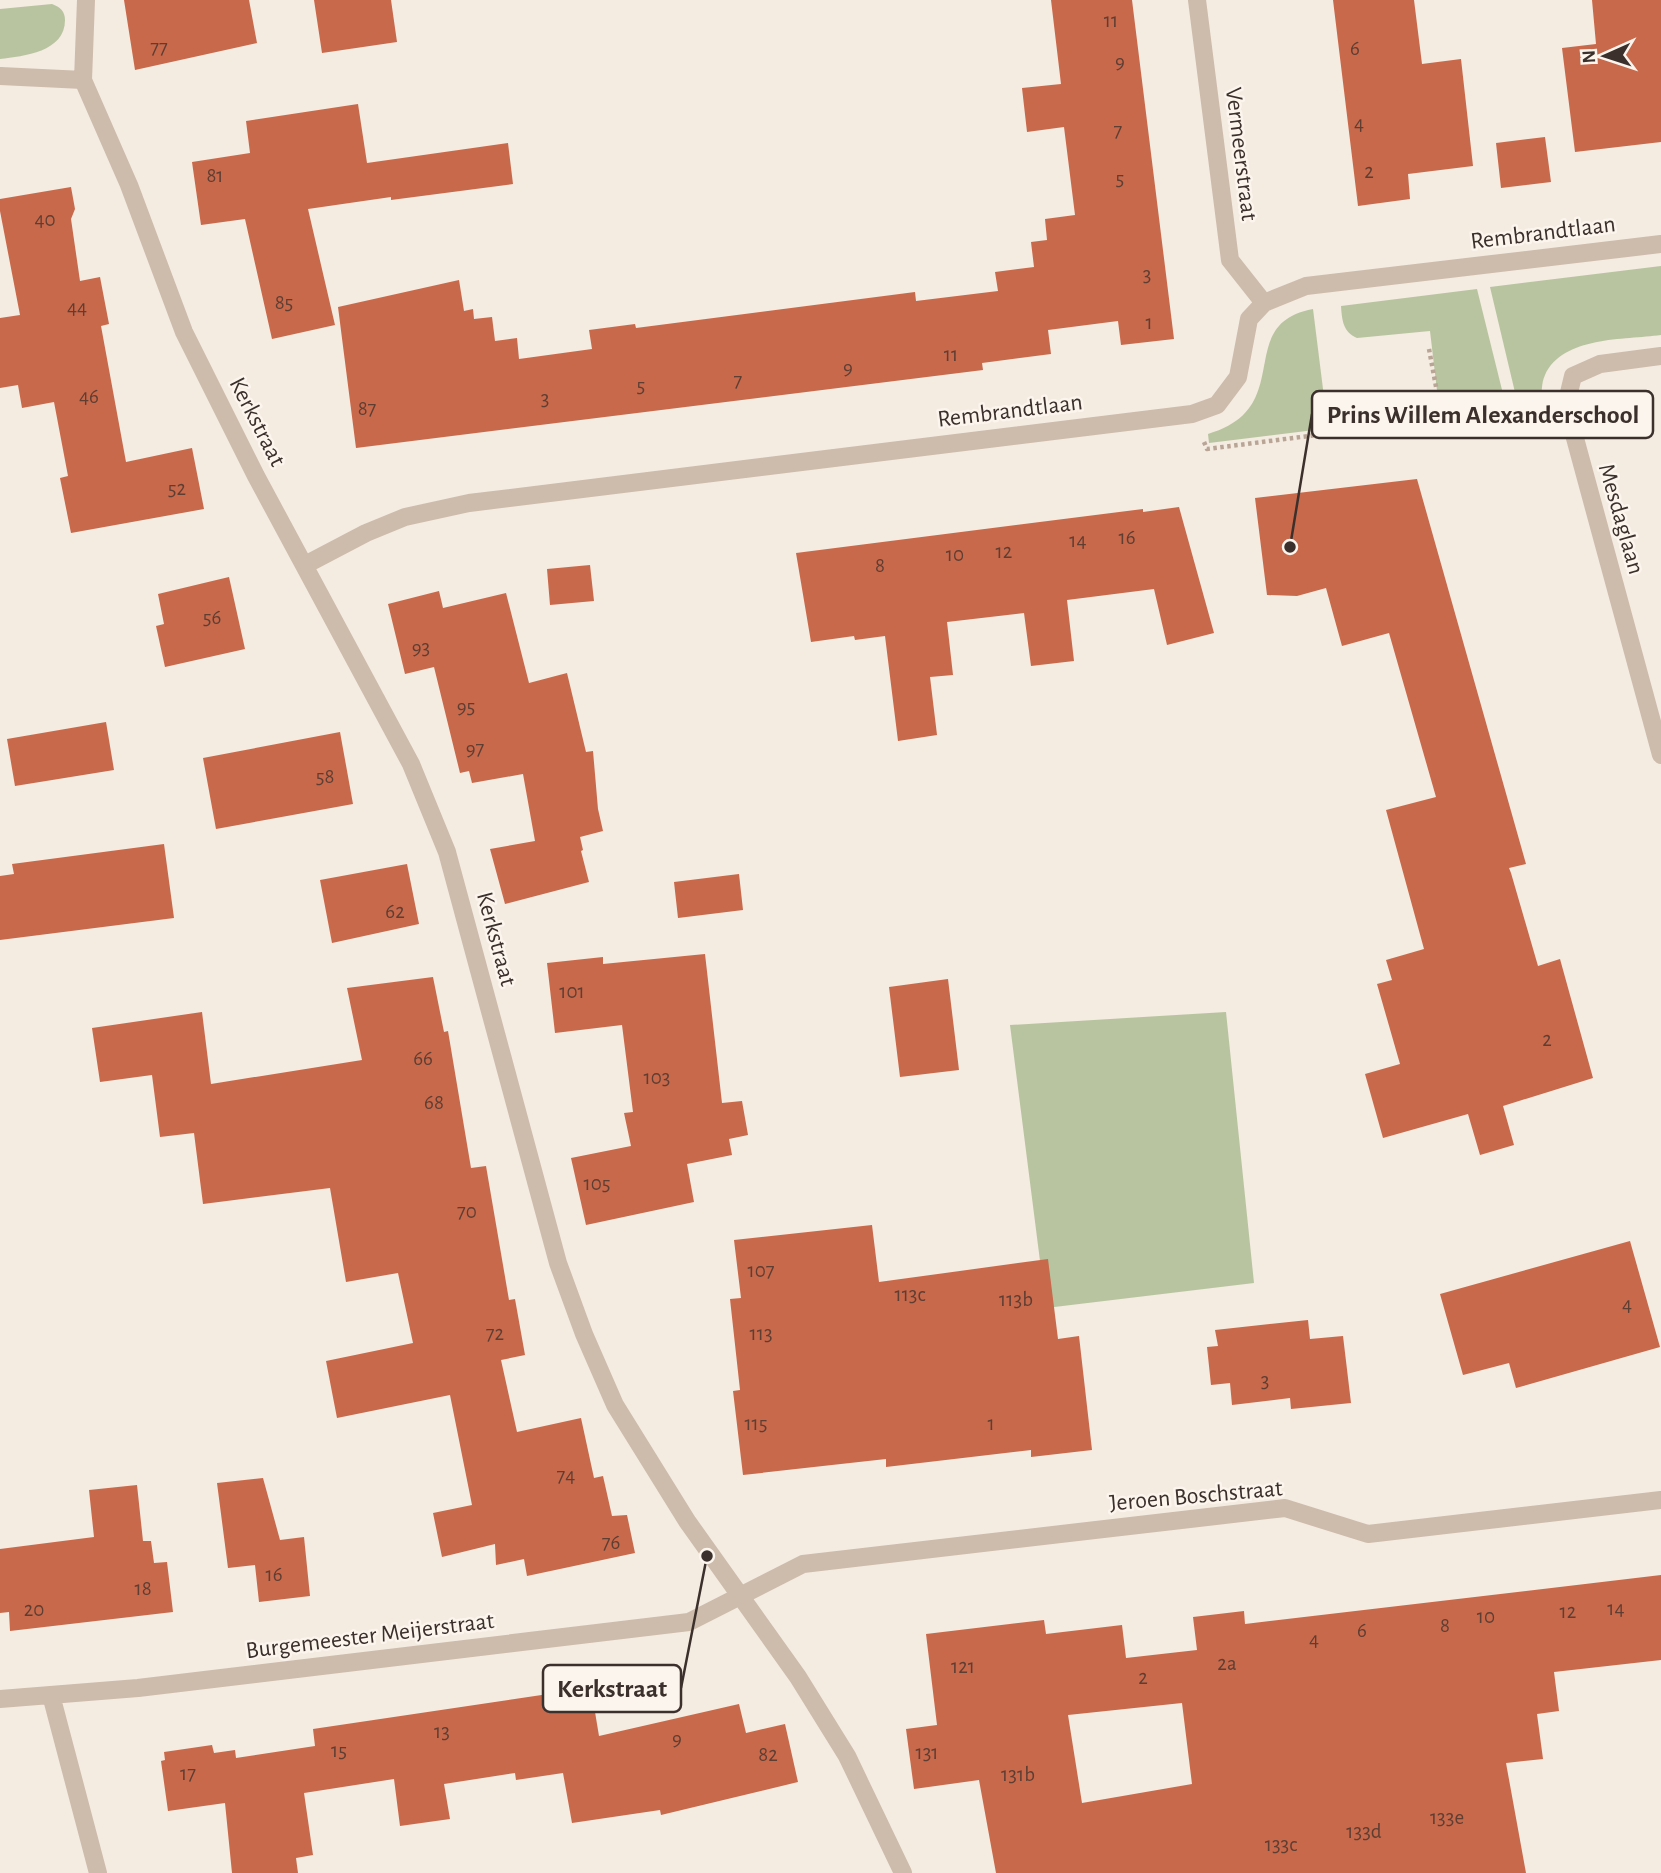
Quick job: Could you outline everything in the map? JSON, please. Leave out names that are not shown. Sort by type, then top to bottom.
[{"type":"street","name":"Kerkstraat","points":[[86,0],[83,80],[129,186],[184,332],[257,476],[411,764],[447,852],[558,1263],[584,1334],[615,1405],[687,1521],[797,1677],[847,1756],[903,1873]]},
{"type":"street","name":"Vermeerstraat","points":[[1197,0],[1230,260],[1264,303]]},
{"type":"street","points":[[0,76],[83,80]]},
{"type":"street","name":"Rembrandtlaan","points":[[305,565],[405,516],[469,503],[1192,414],[1217,405],[1238,377],[1249,319],[1264,303],[1306,286],[1661,244]]},
{"type":"street","name":"Mesdaglaan","points":[[1661,356],[1600,364],[1573,376],[1566,405],[1661,755]]},
{"type":"street","name":"Jeroen Boschstraat","points":[[740,1596],[803,1564],[1285,1508],[1368,1534],[1661,1500]]},
{"type":"street","name":"Burgemeester Meijerstraat","points":[[0,1699],[138,1688],[689,1622],[740,1596]]},
{"type":"street","points":[[51,1695],[98,1873]]},
{"type":"path","points":[[1429,349],[1442,419]]},
{"type":"path","points":[[1192,414],[1207,449],[1566,405]]},
{"type":"green space","points":[[52,4],[62,10],[65,17],[63,31],[58,39],[51,46],[31,54],[0,59],[0,9]]},
{"type":"green space","points":[[1661,266],[1661,335],[1596,342],[1566,353],[1554,362],[1545,375],[1541,403],[1518,405],[1490,287]]},
{"type":"green space","points":[[1477,289],[1506,406],[1382,422],[1381,407],[1438,399],[1430,331],[1357,338],[1346,329],[1341,306]]},
{"type":"green space","points":[[1313,309],[1326,413],[1370,408],[1371,423],[1209,443],[1208,434],[1235,422],[1251,406],[1275,331],[1289,318]]},
{"type":"green space","points":[[1226,1012],[1254,1283],[1046,1308],[1010,1025]]},
{"type":"building","points":[[124,0],[249,0],[257,43],[135,70]]},
{"type":"building","points":[[314,0],[391,0],[397,42],[322,53]]},
{"type":"building","points":[[1051,0],[1132,0],[1174,339],[1121,345],[1118,321],[1048,330],[1051,354],[982,363],[983,370],[356,448],[338,307],[459,280],[464,311],[473,309],[474,319],[492,317],[495,341],[517,338],[519,359],[592,349],[589,330],[635,324],[636,328],[915,292],[916,301],[998,291],[995,272],[1034,267],[1031,242],[1047,240],[1045,219],[1075,215],[1064,127],[1027,132],[1022,88],[1061,84]]},
{"type":"building","points":[[1333,0],[1414,0],[1422,64],[1461,59],[1473,166],[1408,174],[1410,199],[1358,206]]},
{"type":"building","points":[[1592,0],[1661,0],[1661,142],[1575,152],[1562,48],[1596,44]]},
{"type":"building","points":[[358,104],[367,163],[508,143],[513,184],[308,209],[335,325],[272,339],[245,219],[201,225],[192,162],[250,153],[246,121]]},
{"type":"building","points":[[1545,137],[1551,182],[1501,188],[1496,143]]},
{"type":"building","points":[[71,187],[75,209],[71,219],[80,281],[100,277],[109,324],[101,326],[126,462],[192,448],[204,509],[71,533],[60,478],[68,476],[54,402],[22,408],[18,385],[0,388],[0,318],[20,315],[0,199]]},
{"type":"building","points":[[1417,479],[1526,864],[1509,868],[1538,966],[1560,959],[1593,1078],[1503,1106],[1514,1145],[1480,1155],[1468,1114],[1383,1138],[1365,1074],[1400,1064],[1377,984],[1392,980],[1386,960],[1424,949],[1386,810],[1436,797],[1389,633],[1342,646],[1326,588],[1297,596],[1267,595],[1255,498]]},
{"type":"building","points":[[1179,507],[1214,633],[1167,645],[1154,589],[1067,600],[1074,661],[1031,666],[1024,613],[947,622],[953,675],[930,677],[937,735],[898,741],[885,636],[855,640],[854,636],[811,642],[796,553],[1143,509],[1143,512]]},
{"type":"building","points":[[590,565],[594,601],[550,605],[547,569]]},
{"type":"building","points":[[229,577],[245,649],[165,667],[156,626],[164,624],[158,594]]},
{"type":"building","points":[[439,591],[443,608],[506,593],[529,683],[567,673],[586,752],[593,751],[598,809],[603,831],[580,837],[589,882],[505,904],[490,849],[535,841],[523,774],[472,783],[469,771],[460,773],[434,667],[405,674],[388,604]]},
{"type":"building","points":[[106,722],[114,770],[15,786],[7,739]]},
{"type":"building","points":[[340,732],[353,804],[216,829],[203,758]]},
{"type":"building","points":[[164,844],[174,918],[0,940],[0,876],[14,874],[12,864]]},
{"type":"building","points":[[407,864],[419,924],[332,943],[320,880]]},
{"type":"building","points":[[739,874],[743,910],[678,918],[674,882]]},
{"type":"building","points":[[705,954],[722,1103],[742,1101],[748,1135],[729,1139],[732,1155],[687,1164],[694,1202],[586,1225],[571,1158],[631,1146],[624,1113],[633,1112],[622,1025],[555,1033],[547,963],[603,957],[603,964]]},
{"type":"building","points":[[433,977],[444,1032],[448,1031],[471,1168],[486,1166],[509,1300],[515,1299],[525,1355],[501,1360],[517,1432],[581,1418],[594,1478],[603,1476],[612,1516],[627,1515],[635,1553],[527,1576],[524,1559],[496,1565],[495,1544],[442,1557],[433,1513],[472,1505],[450,1395],[337,1418],[326,1361],[413,1343],[398,1273],[346,1282],[330,1188],[203,1204],[194,1133],[160,1137],[152,1075],[100,1082],[92,1028],[202,1012],[211,1084],[362,1060],[347,988]]},
{"type":"building","points":[[948,979],[959,1070],[900,1077],[889,987]]},
{"type":"building","points":[[872,1225],[879,1282],[1048,1259],[1058,1339],[1079,1336],[1092,1450],[1031,1457],[1031,1450],[886,1467],[886,1459],[743,1475],[733,1391],[740,1390],[730,1299],[741,1298],[734,1240]]},
{"type":"building","points":[[1630,1241],[1660,1347],[1516,1388],[1509,1363],[1463,1375],[1440,1294]]},
{"type":"building","points":[[1308,1320],[1310,1339],[1343,1336],[1351,1403],[1291,1409],[1290,1398],[1232,1405],[1230,1383],[1211,1385],[1207,1347],[1218,1346],[1215,1330]]},
{"type":"building","points":[[263,1478],[280,1540],[304,1537],[310,1596],[259,1602],[255,1565],[228,1568],[217,1483]]},
{"type":"building","points":[[137,1485],[143,1541],[151,1541],[154,1563],[167,1562],[173,1612],[10,1631],[9,1612],[0,1613],[0,1549],[94,1537],[89,1490]]},
{"type":"building","points":[[1661,1575],[1661,1660],[1554,1672],[1559,1711],[1537,1714],[1543,1759],[1506,1763],[1526,1873],[996,1873],[979,1780],[914,1789],[906,1729],[937,1725],[926,1634],[1044,1620],[1046,1634],[1122,1625],[1126,1658],[1197,1650],[1193,1617],[1244,1611],[1245,1624]],"holes":[[[1182,1703],[1192,1784],[1082,1803],[1068,1715]]]},
{"type":"building","points":[[555,1693],[556,1699],[592,1694],[599,1736],[739,1704],[746,1733],[785,1724],[798,1782],[661,1815],[660,1810],[572,1823],[563,1773],[516,1780],[515,1773],[444,1784],[450,1819],[400,1826],[394,1779],[304,1793],[313,1855],[296,1858],[298,1873],[232,1873],[225,1803],[168,1811],[161,1761],[165,1760],[164,1752],[212,1745],[214,1753],[235,1750],[236,1758],[315,1746],[313,1729]]},
{"type":"place","name":"Prins Willem Alexanderschool","points":[[1290,547]]},
{"type":"place","name":"Kerkstraat","points":[[707,1556]]}]
